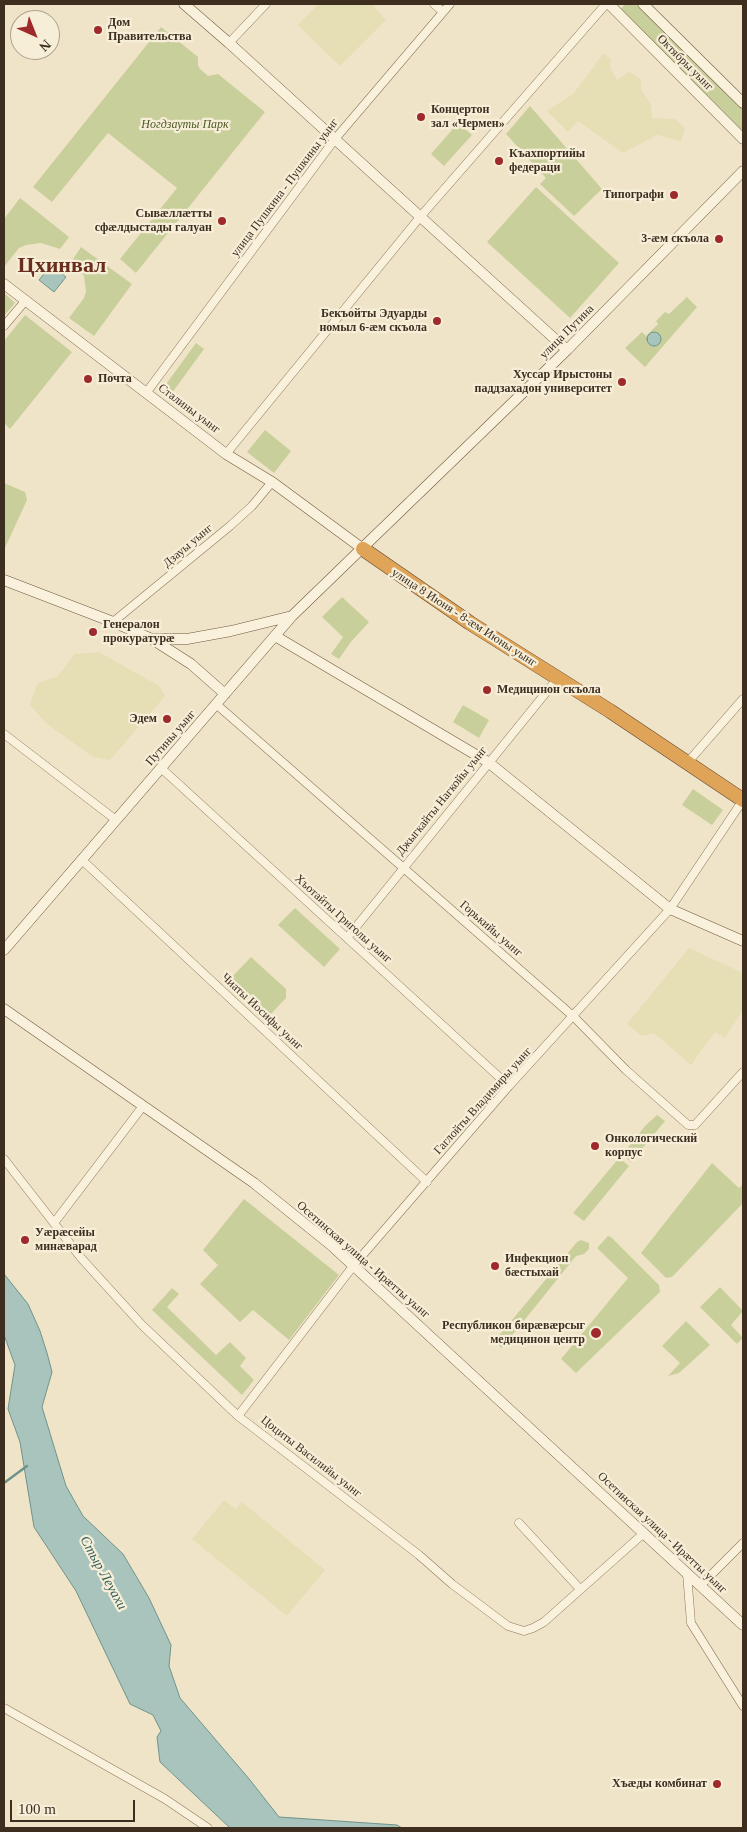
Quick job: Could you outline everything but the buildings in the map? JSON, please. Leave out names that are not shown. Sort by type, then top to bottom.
[{"type":"highway","name":"улица 8 Июня - 8-ӕм Июны уынг","points":[[362,549],[470,623],[556,679],[610,711],[743,800]]},
{"type":"street","points":[[184,4],[567,350]]},
{"type":"street","points":[[229,43],[266,4]]},
{"type":"street","points":[[434,4],[443,12]]},
{"type":"street","name":"улица Пушкина - Пушкины уынг","points":[[146,393],[335,139],[450,4]]},
{"type":"street","points":[[226,454],[420,217],[607,4]]},
{"type":"street","name":"Октябры уынг","points":[[607,4],[743,139]]},
{"type":"street","name":"Октябры уынг","points":[[644,4],[743,103]]},
{"type":"street","name":"улица Путина","points":[[362,549],[567,350],[743,171]]},
{"type":"street","name":"Сталины уынг","points":[[4,284],[226,454],[272,482],[362,549]]},
{"type":"street","points":[[4,326],[26,300]]},
{"type":"street","name":"Дзауы уынг","points":[[113,622],[230,526],[252,506],[272,482]]},
{"type":"street","name":"Путины уынг","points":[[4,950],[292,616],[362,549]]},
{"type":"street","points":[[4,580],[152,639],[191,664],[225,694]]},
{"type":"street","points":[[152,639],[187,639],[232,631],[292,616]]},
{"type":"street","points":[[275,636],[488,762],[670,909],[743,941]]},
{"type":"street","name":"Джыгкайты Нагкойы уынг","points":[[347,938],[556,679]]},
{"type":"street","points":[[688,762],[743,699]]},
{"type":"street","name":"Горькийы уынг","points":[[216,704],[574,1016],[626,1070],[688,1124],[696,1125],[743,1072]]},
{"type":"street","points":[[4,734],[116,820]]},
{"type":"street","name":"Хъотайты Григолы уынг","points":[[161,768],[509,1086]]},
{"type":"street","name":"Гаглойты Владимиры уынг","points":[[238,1416],[354,1265],[509,1086],[670,909],[743,800]]},
{"type":"street","name":"Чиаты Иосифы уынг","points":[[82,860],[427,1182]]},
{"type":"street","name":"Осетинская улица - Ирæтты уынг","points":[[4,1009],[254,1183],[332,1245],[743,1624]]},
{"type":"street","points":[[54,1223],[143,1106]]},
{"type":"street","name":"Цоциты Василийы уынг","points":[[4,1158],[82,1260],[142,1325],[238,1416],[508,1626],[524,1631],[544,1622],[644,1532]]},
{"type":"street","points":[[519,1523],[580,1590]]},
{"type":"street","points":[[700,1586],[743,1543]]},
{"type":"street","points":[[687,1573],[691,1623],[743,1706]]},
{"type":"street","points":[[4,1708],[166,1799],[208,1828]]},
{"type":"shaded area","points":[[318,4],[372,4],[386,20],[340,66],[298,25]]},
{"type":"shaded area","points":[[604,53],[611,60],[610,68],[617,80],[629,72],[641,79],[641,89],[651,105],[652,118],[675,119],[685,128],[681,141],[657,135],[623,153],[578,121],[568,132],[547,111],[573,94]]},
{"type":"shaded area","points":[[99,652],[159,686],[165,696],[110,760],[93,757],[47,724],[30,705],[37,684],[58,676],[75,654]]},
{"type":"shaded area","points":[[689,948],[743,973],[743,1010],[725,1038],[715,1032],[691,1065],[654,1033],[642,1036],[627,1024]]},
{"type":"shaded area","points":[[224,1500],[236,1509],[242,1502],[325,1570],[287,1616],[192,1539]]},
{"type":"green space","points":[[625,4],[639,4],[743,108],[743,134],[620,10]]},
{"type":"green space","name":"Ногдзауты Парк","points":[[161,27],[198,57],[200,69],[208,76],[218,74],[265,112],[136,273],[120,259],[177,188],[108,133],[52,202],[33,187]]},
{"type":"green space","points":[[530,106],[602,189],[574,216],[540,184],[546,178],[506,134]]},
{"type":"green space","points":[[458,123],[472,135],[444,166],[431,154]]},
{"type":"green space","points":[[536,187],[619,263],[570,318],[487,242]]},
{"type":"green space","points":[[20,198],[69,237],[60,249],[41,243],[19,248],[4,267],[4,219]]},
{"type":"green space","points":[[81,247],[132,284],[94,336],[69,318],[84,298],[86,291],[84,276],[73,259]]},
{"type":"green space","points":[[4,293],[15,303],[4,316]]},
{"type":"green space","points":[[687,297],[697,307],[645,367],[625,348],[642,332],[646,336],[658,324],[656,321],[665,312],[669,314]]},
{"type":"green space","points":[[25,315],[72,352],[10,429],[4,423],[4,341]]},
{"type":"green space","points":[[196,343],[204,349],[172,393],[164,387]]},
{"type":"green space","points":[[265,430],[291,451],[274,473],[247,452]]},
{"type":"green space","points":[[4,483],[25,492],[27,500],[4,550]]},
{"type":"green space","points":[[342,597],[369,622],[350,643],[339,659],[331,654],[343,637],[322,617]]},
{"type":"green space","points":[[463,705],[489,720],[479,738],[453,722]]},
{"type":"green space","points":[[693,789],[723,810],[712,825],[682,805]]},
{"type":"green space","points":[[295,908],[340,949],[324,967],[278,925]]},
{"type":"green space","points":[[251,957],[286,989],[286,998],[269,1016],[229,980]]},
{"type":"green space","points":[[657,1115],[665,1121],[631,1162],[622,1155],[645,1126]]},
{"type":"green space","points":[[619,1158],[629,1166],[584,1221],[573,1213]]},
{"type":"green space","points":[[712,1163],[739,1188],[743,1184],[743,1203],[672,1277],[666,1278],[641,1253]]},
{"type":"green space","points":[[244,1199],[339,1275],[289,1340],[253,1310],[240,1322],[200,1284],[218,1265],[203,1250]]},
{"type":"green space","points":[[608,1236],[659,1285],[660,1292],[576,1373],[561,1359],[628,1278],[598,1249]]},
{"type":"green space","points":[[581,1240],[589,1243],[589,1249],[584,1254],[576,1256],[502,1348],[497,1344],[497,1338],[577,1242]]},
{"type":"green space","points":[[720,1287],[743,1311],[731,1325],[743,1338],[737,1344],[700,1307]]},
{"type":"green space","points":[[172,1288],[179,1294],[167,1307],[216,1355],[230,1342],[246,1358],[240,1366],[254,1380],[242,1395],[152,1310]]},
{"type":"green space","points":[[686,1321],[710,1345],[679,1373],[668,1376],[680,1363],[662,1346]]},
{"type":"water","points":[[51,265],[66,277],[54,292],[39,280]]},
{"type":"water","points":[[651,332],[657,332],[661,339],[657,346],[651,346],[647,342],[647,336]]},
{"type":"water","name":"Стыр Леуахи","points":[[4,1274],[28,1304],[47,1353],[52,1372],[42,1407],[66,1486],[83,1516],[123,1554],[149,1598],[171,1645],[169,1666],[180,1698],[279,1817],[397,1825],[402,1828],[230,1828],[160,1762],[157,1737],[161,1731],[153,1715],[130,1704],[76,1591],[34,1527],[20,1442],[8,1409],[15,1365],[4,1335]]},
{"type":"waterway","points":[[4,1483],[27,1466]]},
{"type":"place","name":"Дом Правительства","points":[[98,30]]},
{"type":"place","name":"Концертон зал «Чермен»","points":[[421,117]]},
{"type":"place","name":"Къахпортийы федераци","points":[[499,161]]},
{"type":"place","name":"Типографи","points":[[674,195]]},
{"type":"place","name":"Сывæллæтты сфæлдыстады галуан","points":[[222,221]]},
{"type":"place","name":"3-æм скъола","points":[[719,239]]},
{"type":"place","name":"Бекъойты Эдуарды номыл 6-æм скъола","points":[[437,321]]},
{"type":"place","name":"Почта","points":[[88,379]]},
{"type":"place","name":"Хуссар Ирыстоны паддзахадон университет","points":[[622,382]]},
{"type":"place","name":"Генералон прокуратурæ","points":[[93,632]]},
{"type":"place","name":"Медицинон скъола","points":[[487,690]]},
{"type":"place","name":"Эдем","points":[[167,719]]},
{"type":"place","name":"Онкологический корпус","points":[[595,1146]]},
{"type":"place","name":"Уæрæсейы минæварад","points":[[25,1240]]},
{"type":"place","name":"Инфекцион бæстыхай","points":[[495,1266]]},
{"type":"place","name":"Республикон бирæвæрсыг медицинон центр","points":[[596,1333]]},
{"type":"place","name":"Хъæды комбинат","points":[[717,1784]]},
{"type":"district","name":"Цхинвал","points":[[62,266]]}]
